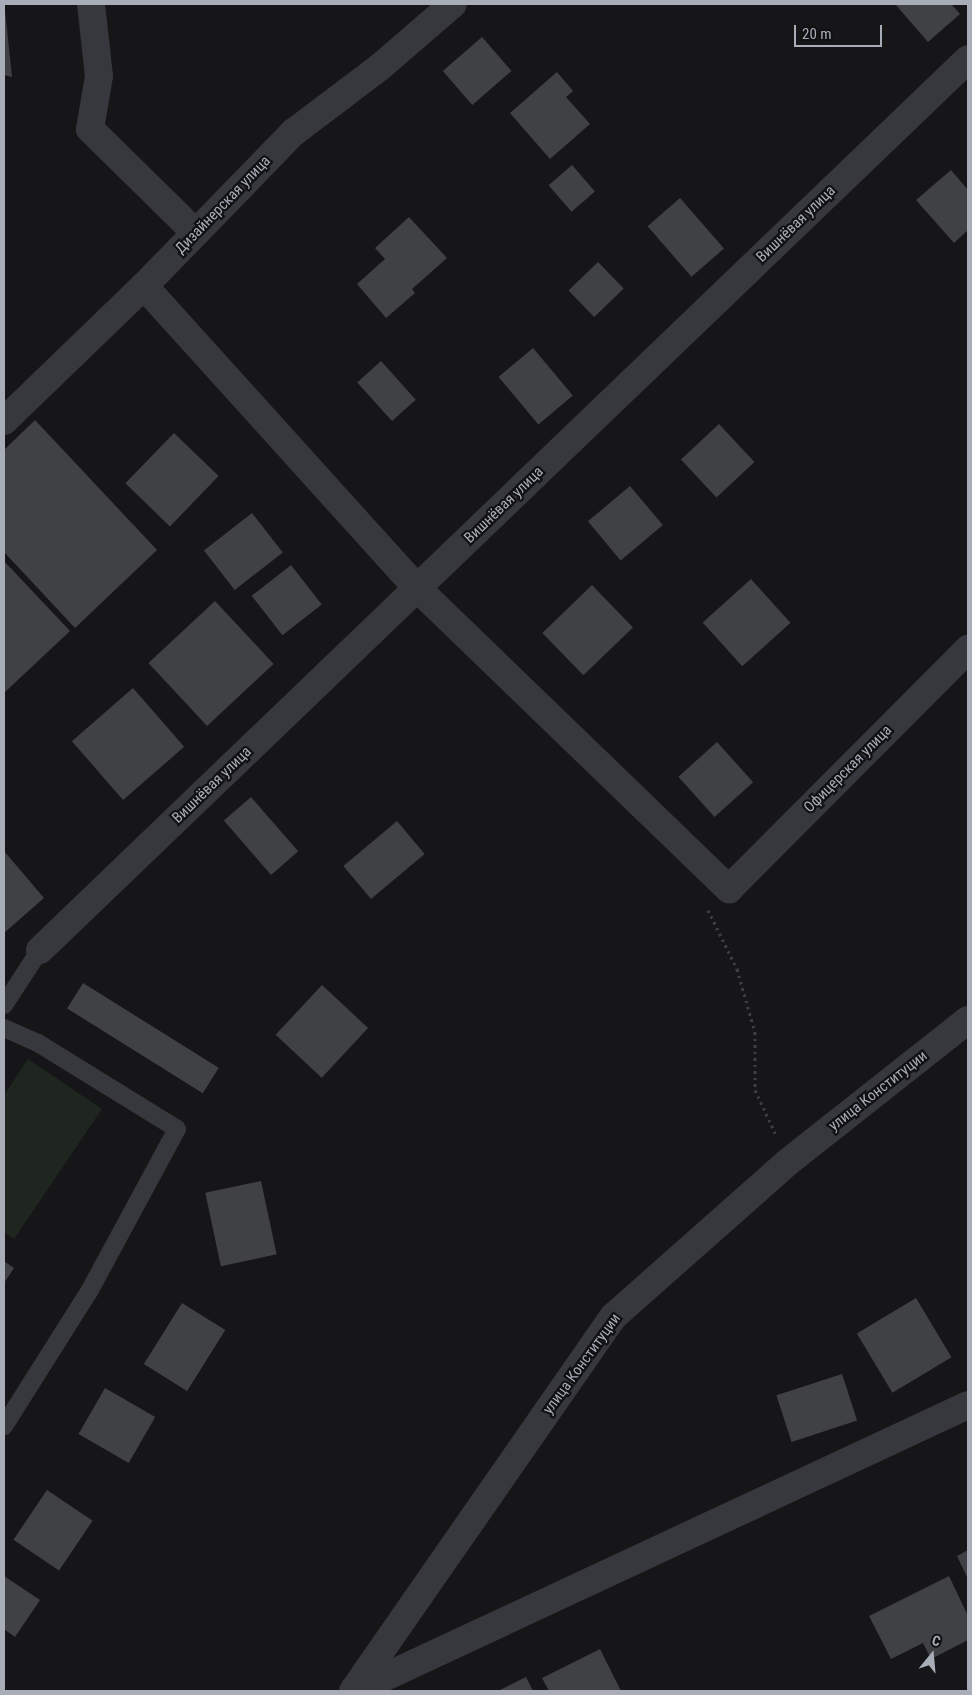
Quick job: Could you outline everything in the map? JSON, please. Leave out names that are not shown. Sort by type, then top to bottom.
[{"type":"street","points":[[91,4],[99,76],[90,129],[196,233]]},
{"type":"street","name":"Дизайнерская улица","points":[[4,421],[144,286],[294,132],[380,67],[453,4]]},
{"type":"street","name":"Вишнёвая улица","points":[[40,950],[968,59]]},
{"type":"street","points":[[144,286],[417,588],[704,865]]},
{"type":"street","name":"Офицерская улица","points":[[704,865],[729,889],[968,649]]},
{"type":"street","name":"улица Конституции","points":[[354,1691],[614,1316],[788,1162],[968,1020]]},
{"type":"street","points":[[354,1691],[968,1405]]},
{"type":"lane","points":[[4,1005],[40,950]]},
{"type":"lane","points":[[4,1028],[38,1043],[177,1129],[90,1290],[4,1426]]},
{"type":"path","points":[[704,865],[704,902],[737,969],[755,1032],[755,1090],[788,1162]]},
{"type":"shaded area","points":[[28,1059],[102,1109],[14,1239],[4,1232],[4,1095]]},
{"type":"building","points":[[895,4],[951,4],[960,14],[928,42]]},
{"type":"building","points":[[5,10],[12,77],[4,75]]},
{"type":"building","points":[[482,37],[512,71],[472,105],[443,71]]},
{"type":"building","points":[[557,72],[573,91],[566,97],[590,124],[550,159],[510,113]]},
{"type":"building","points":[[572,165],[595,191],[572,212],[549,185]]},
{"type":"building","points":[[951,170],[968,190],[968,230],[954,243],[916,200]]},
{"type":"building","points":[[680,198],[724,249],[692,277],[648,226]]},
{"type":"building","points":[[409,217],[447,258],[412,289],[415,293],[386,318],[357,284],[385,259],[375,248]]},
{"type":"building","points":[[598,262],[624,289],[594,317],[569,290]]},
{"type":"building","points":[[533,348],[573,395],[538,424],[499,377]]},
{"type":"building","points":[[381,361],[416,400],[392,421],[357,382]]},
{"type":"building","points":[[35,420],[157,550],[75,628],[4,552],[4,450]]},
{"type":"building","points":[[719,424],[754,462],[716,497],[681,459]]},
{"type":"building","points":[[174,433],[219,476],[170,526],[125,483]]},
{"type":"building","points":[[630,486],[663,525],[621,560],[588,521]]},
{"type":"building","points":[[252,513],[283,552],[235,590],[204,551]]},
{"type":"building","points":[[4,561],[70,631],[4,693]]},
{"type":"building","points":[[291,565],[322,604],[282,635],[252,596]]},
{"type":"building","points":[[751,579],[790,623],[742,666],[703,622]]},
{"type":"building","points":[[592,585],[633,627],[583,675],[542,633]]},
{"type":"building","points":[[215,601],[274,664],[207,726],[148,663]]},
{"type":"building","points":[[133,688],[184,747],[123,800],[72,741]]},
{"type":"building","points":[[717,742],[753,782],[714,817],[678,777]]},
{"type":"building","points":[[251,797],[298,851],[271,875],[224,821]]},
{"type":"building","points":[[397,821],[425,854],[371,899],[343,866]]},
{"type":"building","points":[[4,851],[44,898],[4,933]]},
{"type":"building","points":[[83,983],[219,1068],[203,1093],[67,1008]]},
{"type":"building","points":[[322,985],[368,1028],[322,1078],[276,1035]]},
{"type":"building","points":[[261,1181],[277,1254],[221,1266],[205,1193]]},
{"type":"building","points":[[4,1261],[14,1268],[4,1283]]},
{"type":"building","points":[[916,1298],[952,1357],[892,1393],[857,1334]]},
{"type":"building","points":[[182,1303],[225,1330],[187,1391],[144,1364]]},
{"type":"building","points":[[842,1374],[857,1421],[792,1442],[776,1395]]},
{"type":"building","points":[[105,1388],[155,1417],[129,1463],[78,1434]]},
{"type":"building","points":[[47,1490],[93,1521],[59,1570],[13,1540]]},
{"type":"building","points":[[968,1550],[968,1579],[957,1556]]},
{"type":"building","points":[[4,1576],[40,1600],[15,1637],[4,1629]]},
{"type":"building","points":[[949,1576],[968,1616],[968,1640],[931,1659],[923,1643],[891,1659],[869,1616]]},
{"type":"building","points":[[600,1649],[621,1691],[549,1691],[542,1678]]},
{"type":"building","points":[[526,1677],[533,1691],[498,1691]]}]
